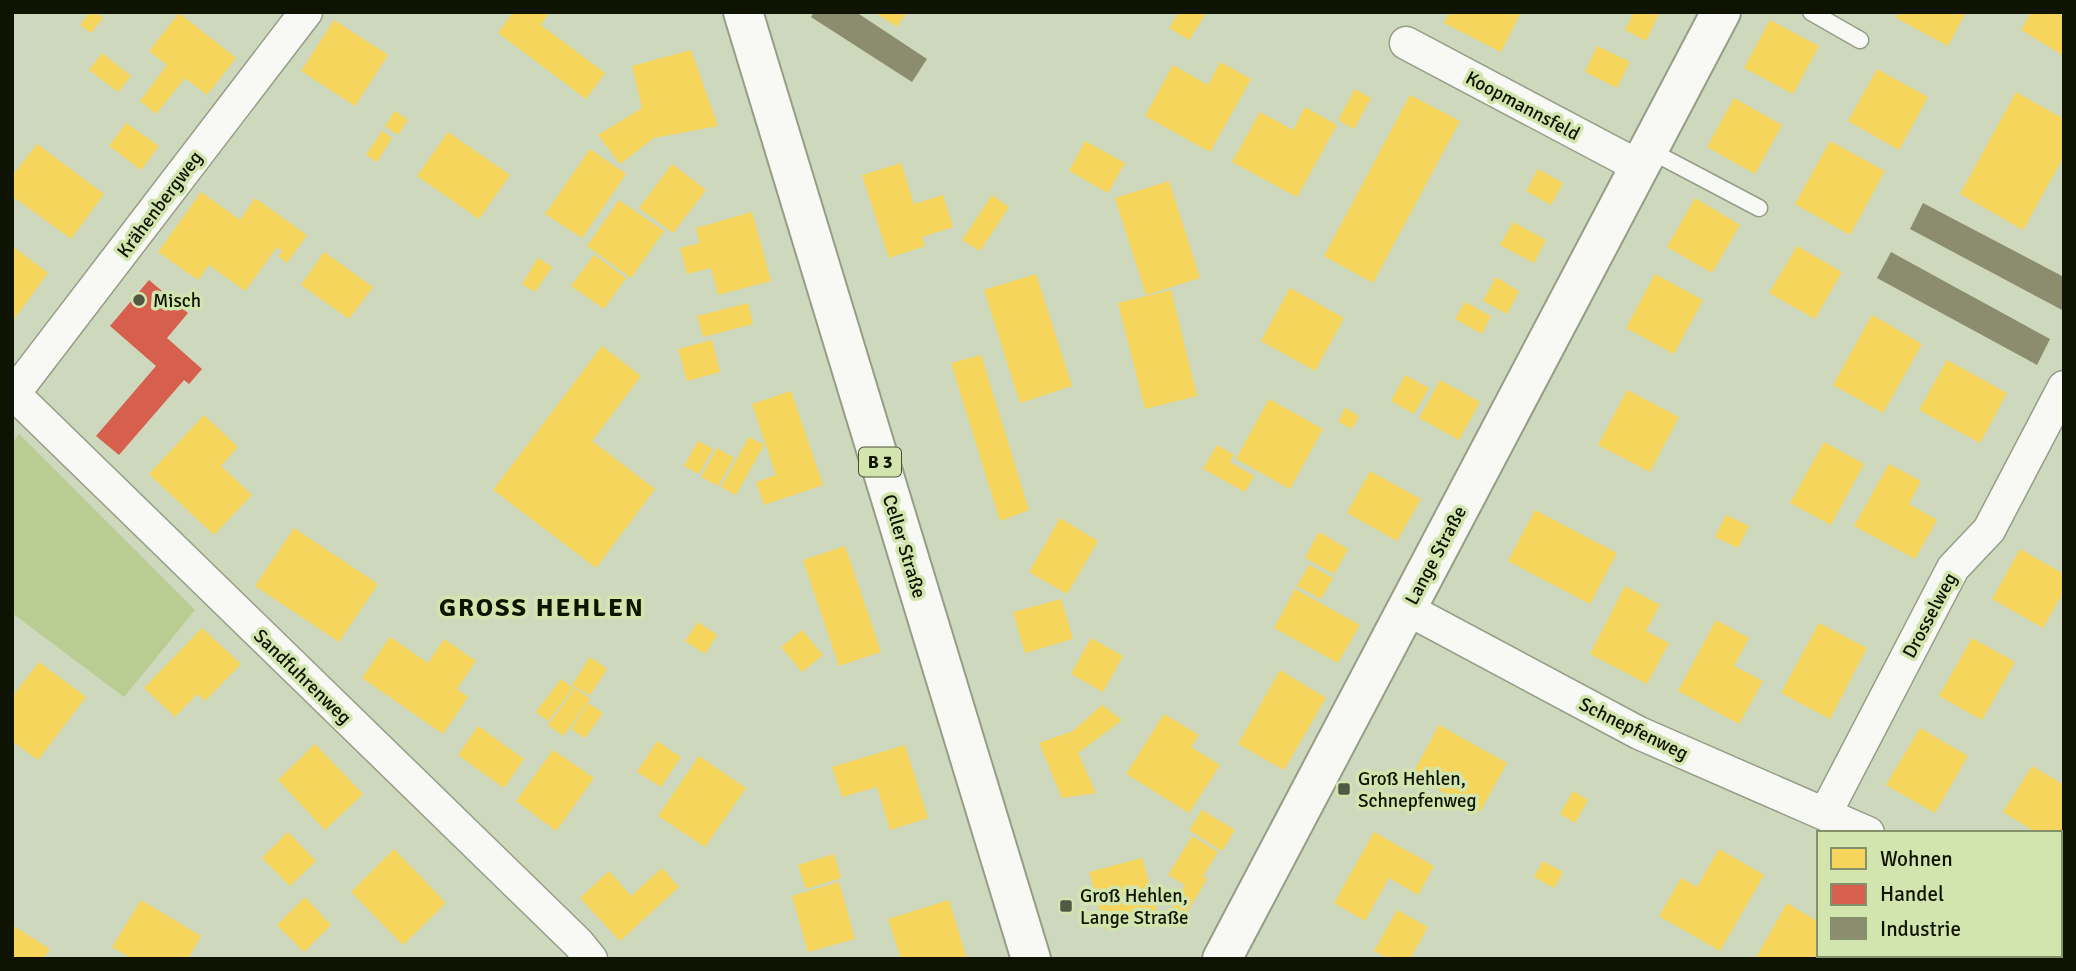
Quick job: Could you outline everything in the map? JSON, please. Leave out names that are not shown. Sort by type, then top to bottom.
[{"type":"main road","name":"Celler Straße","points":[[743,12],[1031,959]]},
{"type":"main road","name":"Lange Straße","points":[[1222,959],[1721,12]]},
{"type":"street","name":"Krähenbergweg","points":[[13,395],[306,12]]},
{"type":"street","name":"Koopmannsfeld","points":[[1406,43],[1644,158]]},
{"type":"street","name":"Drosselweg","points":[[1825,814],[1953,568],[1989,530],[2064,387]]},
{"type":"street","name":"Sandfuhrenweg","points":[[13,395],[559,924],[591,959]]},
{"type":"street","name":"Schnepfenweg","points":[[1406,610],[1639,733],[1863,831]]},
{"type":"lane","points":[[1811,12],[1860,40]]},
{"type":"lane","points":[[1644,158],[1759,208]]},
{"type":"green space","points":[[19,434],[195,610],[124,697],[12,613],[12,444]]},
{"type":"building: Wohnen","points":[[90,12],[96,12],[103,18],[91,33],[80,25]]},
{"type":"building: Wohnen","points":[[513,12],[550,12],[541,25],[605,73],[586,99],[498,33]]},
{"type":"building: Wohnen","points":[[874,12],[907,12],[897,27]]},
{"type":"building: Wohnen","points":[[1179,12],[1207,12],[1189,40],[1169,28]]},
{"type":"building: Wohnen","points":[[1450,12],[1521,12],[1501,52],[1444,23]]},
{"type":"building: Wohnen","points":[[1634,12],[1660,12],[1646,41],[1625,30]]},
{"type":"building: Wohnen","points":[[1899,12],[1966,12],[1948,46],[1896,18]]},
{"type":"building: Wohnen","points":[[2031,12],[2064,12],[2064,56],[2021,30]]},
{"type":"building: Wohnen","points":[[179,13],[236,58],[207,95],[185,78],[156,114],[140,101],[167,65],[149,51]]},
{"type":"building: Wohnen","points":[[334,20],[388,55],[355,106],[301,71]]},
{"type":"building: Wohnen","points":[[1770,20],[1819,46],[1793,94],[1744,68]]},
{"type":"building: Wohnen","points":[[1597,46],[1630,62],[1617,88],[1585,72]]},
{"type":"building: Wohnen","points":[[691,50],[718,126],[654,138],[620,164],[598,135],[642,108],[632,66]]},
{"type":"building: Wohnen","points":[[102,53],[131,76],[118,92],[89,70]]},
{"type":"building: Wohnen","points":[[1220,62],[1251,79],[1210,152],[1145,116],[1173,65],[1208,85]]},
{"type":"building: Wohnen","points":[[1877,69],[1928,97],[1899,150],[1848,121]]},
{"type":"building: Wohnen","points":[[1355,89],[1371,98],[1354,129],[1338,120]]},
{"type":"building: Wohnen","points":[[2016,92],[2064,119],[2064,156],[2023,230],[1960,194]]},
{"type":"building: Wohnen","points":[[1410,95],[1460,121],[1373,283],[1324,256]]},
{"type":"building: Wohnen","points":[[1734,98],[1782,125],[1755,174],[1707,147]]},
{"type":"building: Wohnen","points":[[1305,107],[1337,125],[1297,197],[1232,162],[1260,112],[1293,130]]},
{"type":"building: Wohnen","points":[[395,111],[408,120],[398,135],[385,126]]},
{"type":"building: Wohnen","points":[[126,123],[159,146],[141,170],[109,146]]},
{"type":"building: Wohnen","points":[[382,131],[392,138],[377,162],[366,155]]},
{"type":"building: Wohnen","points":[[448,132],[510,175],[479,219],[417,176]]},
{"type":"building: Wohnen","points":[[1085,141],[1125,163],[1108,193],[1069,171]]},
{"type":"building: Wohnen","points":[[1830,141],[1885,171],[1850,235],[1795,204]]},
{"type":"building: Wohnen","points":[[37,144],[104,194],[71,239],[12,196],[12,176]]},
{"type":"building: Wohnen","points":[[590,149],[626,174],[582,238],[545,214]]},
{"type":"building: Wohnen","points":[[901,163],[914,204],[943,195],[953,227],[922,237],[925,246],[889,258],[862,175]]},
{"type":"building: Wohnen","points":[[672,164],[706,190],[673,233],[639,208]]},
{"type":"building: Wohnen","points":[[1538,169],[1563,183],[1551,205],[1526,191]]},
{"type":"building: Wohnen","points":[[1169,181],[1200,278],[1146,295],[1115,198]]},
{"type":"building: Wohnen","points":[[201,192],[240,220],[255,198],[307,235],[287,263],[278,256],[282,251],[277,247],[245,291],[209,265],[198,280],[158,252]]},
{"type":"building: Wohnen","points":[[992,195],[1009,207],[980,251],[962,240]]},
{"type":"building: Wohnen","points":[[1695,198],[1740,225],[1712,273],[1667,247]]},
{"type":"building: Wohnen","points":[[619,200],[664,231],[631,278],[587,246]]},
{"type":"building: Wohnen","points":[[752,212],[771,281],[718,295],[711,268],[687,274],[680,248],[700,243],[696,228]]},
{"type":"building: Wohnen","points":[[1513,222],[1546,240],[1534,263],[1500,245]]},
{"type":"building: Wohnen","points":[[12,246],[48,273],[12,322]]},
{"type":"building: Wohnen","points":[[1797,246],[1842,272],[1815,319],[1769,293]]},
{"type":"building: Wohnen","points":[[324,252],[373,287],[349,319],[301,285]]},
{"type":"building: Wohnen","points":[[594,255],[626,278],[604,309],[571,286]]},
{"type":"building: Wohnen","points":[[538,258],[552,267],[535,292],[522,284]]},
{"type":"building: Wohnen","points":[[1036,274],[1072,386],[1020,403],[984,290]]},
{"type":"building: Wohnen","points":[[1655,274],[1703,300],[1674,354],[1626,328]]},
{"type":"building: Wohnen","points":[[1496,277],[1519,291],[1507,314],[1483,301]]},
{"type":"building: Wohnen","points":[[1290,288],[1344,318],[1315,371],[1261,341]]},
{"type":"building: Wohnen","points":[[1171,290],[1197,396],[1145,409],[1118,303]]},
{"type":"building: Wohnen","points":[[1465,302],[1491,316],[1482,334],[1455,319]]},
{"type":"building: Wohnen","points":[[748,303],[753,324],[703,337],[697,316]]},
{"type":"building: Wohnen","points":[[1872,315],[1922,344],[1883,413],[1833,385]]},
{"type":"building: Wohnen","points":[[712,340],[720,372],[687,381],[678,349]]},
{"type":"building: Wohnen","points":[[602,346],[641,376],[592,441],[655,489],[596,568],[493,490]]},
{"type":"building: Wohnen","points":[[981,355],[1029,510],[1000,521],[951,363]]},
{"type":"building: Wohnen","points":[[1947,360],[2007,393],[1980,443],[1919,410]]},
{"type":"building: Wohnen","points":[[1405,375],[1429,388],[1414,414],[1391,401]]},
{"type":"building: Wohnen","points":[[1440,380],[1480,402],[1459,440],[1419,418]]},
{"type":"building: Wohnen","points":[[1627,390],[1679,417],[1650,472],[1598,445]]},
{"type":"building: Wohnen","points":[[791,391],[823,485],[764,505],[756,482],[776,475],[752,404]]},
{"type":"building: Wohnen","points":[[1269,399],[1323,429],[1290,489],[1236,459]]},
{"type":"building: Wohnen","points":[[1345,408],[1359,416],[1352,429],[1338,422]]},
{"type":"building: Wohnen","points":[[204,415],[238,447],[221,466],[252,495],[214,535],[149,474]]},
{"type":"building: Wohnen","points":[[749,437],[764,445],[736,495],[721,487]]},
{"type":"building: Wohnen","points":[[698,441],[713,449],[699,474],[684,466]]},
{"type":"building: Wohnen","points":[[1824,442],[1864,464],[1831,525],[1790,503]]},
{"type":"building: Wohnen","points":[[1217,445],[1234,455],[1230,462],[1254,476],[1245,492],[1203,469]]},
{"type":"building: Wohnen","points":[[717,448],[734,458],[718,486],[701,477]]},
{"type":"building: Wohnen","points":[[1889,464],[1921,481],[1909,504],[1937,520],[1915,559],[1854,526]]},
{"type":"building: Wohnen","points":[[1370,471],[1421,499],[1397,541],[1347,513]]},
{"type":"building: Wohnen","points":[[1535,510],[1617,553],[1590,604],[1508,561]]},
{"type":"building: Wohnen","points":[[1726,515],[1749,526],[1738,548],[1715,537]]},
{"type":"building: Wohnen","points":[[1060,518],[1098,541],[1067,594],[1029,572]]},
{"type":"building: Wohnen","points":[[294,528],[378,584],[339,642],[255,586]]},
{"type":"building: Wohnen","points":[[1319,532],[1348,549],[1334,574],[1305,558]]},
{"type":"building: Wohnen","points":[[845,546],[881,652],[839,666],[803,560]]},
{"type":"building: Wohnen","points":[[2020,549],[2064,574],[2064,591],[2043,628],[1992,599]]},
{"type":"building: Wohnen","points":[[1309,565],[1333,578],[1321,599],[1297,586]]},
{"type":"building: Wohnen","points":[[1625,586],[1660,605],[1646,631],[1669,643],[1647,684],[1590,654]]},
{"type":"building: Wohnen","points":[[1295,589],[1360,625],[1338,663],[1274,628]]},
{"type":"building: Wohnen","points":[[1061,599],[1073,639],[1025,653],[1013,612]]},
{"type":"building: Wohnen","points":[[1716,620],[1749,638],[1734,666],[1763,681],[1739,724],[1678,691]]},
{"type":"building: Wohnen","points":[[698,622],[717,635],[705,654],[685,641]]},
{"type":"building: Wohnen","points":[[1819,623],[1867,648],[1830,719],[1781,693]]},
{"type":"building: Wohnen","points":[[202,628],[241,664],[205,701],[197,694],[175,717],[144,688]]},
{"type":"building: Wohnen","points":[[802,630],[823,655],[802,672],[781,647]]},
{"type":"building: Wohnen","points":[[390,637],[428,663],[444,639],[476,661],[457,689],[468,697],[443,734],[362,678]]},
{"type":"building: Wohnen","points":[[1091,638],[1123,656],[1103,692],[1071,674]]},
{"type":"building: Wohnen","points":[[1972,638],[2015,662],[1982,720],[1939,696]]},
{"type":"building: Wohnen","points":[[590,657],[607,669],[590,695],[572,685]]},
{"type":"building: Wohnen","points":[[39,662],[86,697],[38,760],[12,741],[12,697]]},
{"type":"building: Wohnen","points":[[1280,670],[1326,698],[1284,770],[1238,744]]},
{"type":"building: Wohnen","points":[[561,679],[573,688],[548,721],[536,712]]},
{"type":"building: Wohnen","points":[[575,688],[590,699],[563,736],[548,725]]},
{"type":"building: Wohnen","points":[[588,703],[603,713],[585,738],[571,729]]},
{"type":"building: Wohnen","points":[[1102,705],[1122,720],[1078,753],[1096,793],[1062,798],[1039,743],[1073,731]]},
{"type":"building: Wohnen","points":[[1164,714],[1199,735],[1191,747],[1220,765],[1189,813],[1126,774]]},
{"type":"building: Wohnen","points":[[1439,725],[1507,763],[1480,812],[1412,775]]},
{"type":"building: Wohnen","points":[[478,726],[524,759],[504,788],[458,755]]},
{"type":"building: Wohnen","points":[[1920,728],[1968,756],[1935,813],[1886,785]]},
{"type":"building: Wohnen","points":[[657,741],[681,757],[661,787],[637,772]]},
{"type":"building: Wohnen","points":[[315,744],[363,794],[325,830],[278,780]]},
{"type":"building: Wohnen","points":[[905,745],[928,818],[890,830],[877,787],[842,797],[832,767]]},
{"type":"building: Wohnen","points":[[553,750],[594,778],[556,831],[516,801]]},
{"type":"building: Wohnen","points":[[699,756],[746,788],[705,847],[658,816]]},
{"type":"building: Wohnen","points":[[2032,766],[2064,785],[2064,849],[2062,831],[2034,831],[2003,812]]},
{"type":"building: Wohnen","points":[[1573,791],[1588,800],[1575,823],[1560,814]]},
{"type":"building: Wohnen","points":[[1202,810],[1235,830],[1222,851],[1189,830]]},
{"type":"building: Wohnen","points":[[288,832],[316,861],[290,886],[262,858]]},
{"type":"building: Wohnen","points":[[1374,832],[1434,866],[1418,895],[1389,878],[1365,921],[1334,903]]},
{"type":"building: Wohnen","points":[[1192,836],[1218,852],[1203,876],[1207,879],[1185,916],[1172,908],[1185,885],[1168,875]]},
{"type":"building: Wohnen","points":[[394,849],[446,903],[403,945],[351,892]]},
{"type":"building: Wohnen","points":[[1719,849],[1764,875],[1720,951],[1659,916],[1681,878],[1697,887]]},
{"type":"building: Wohnen","points":[[834,854],[841,878],[806,889],[798,865]]},
{"type":"building: Wohnen","points":[[1142,858],[1158,915],[1105,929],[1089,872]]},
{"type":"building: Wohnen","points":[[1543,861],[1563,872],[1554,888],[1534,877]]},
{"type":"building: Wohnen","points":[[662,868],[679,887],[620,941],[580,898],[609,871],[631,896]]},
{"type":"building: Wohnen","points":[[839,882],[855,939],[808,952],[792,896]]},
{"type":"building: Wohnen","points":[[305,897],[331,925],[304,952],[277,925]]},
{"type":"building: Wohnen","points":[[141,900],[201,936],[188,959],[132,959],[112,947]]},
{"type":"building: Wohnen","points":[[949,900],[967,959],[901,959],[888,919]]},
{"type":"building: Wohnen","points":[[1787,903],[1817,921],[1817,957],[1838,959],[1755,959]]},
{"type":"building: Wohnen","points":[[1397,910],[1428,927],[1410,959],[1389,959],[1374,951]]},
{"type":"building: Wohnen","points":[[12,925],[50,949],[43,959],[12,959]]},
{"type":"building: Handel","points":[[149,280],[188,313],[167,338],[202,369],[189,384],[184,380],[119,455],[96,436],[156,366],[110,326]]},
{"type":"building: Industrie","points":[[814,12],[856,12],[927,59],[912,82],[811,17]]},
{"type":"building: Industrie","points":[[1923,203],[2064,277],[2064,311],[1910,229]]},
{"type":"building: Industrie","points":[[1891,252],[2050,339],[2037,365],[1877,278]]},
{"type":"place","name":"Misch","points":[[139,300]]},
{"type":"place","name":"Groß Hehlen, Schnepfenweg","points":[[1344,789]]},
{"type":"place","name":"Groß Hehlen, Lange Straße","points":[[1066,906]]},
{"type":"district","name":"GROSS HEHLEN","points":[[542,607]]}]
